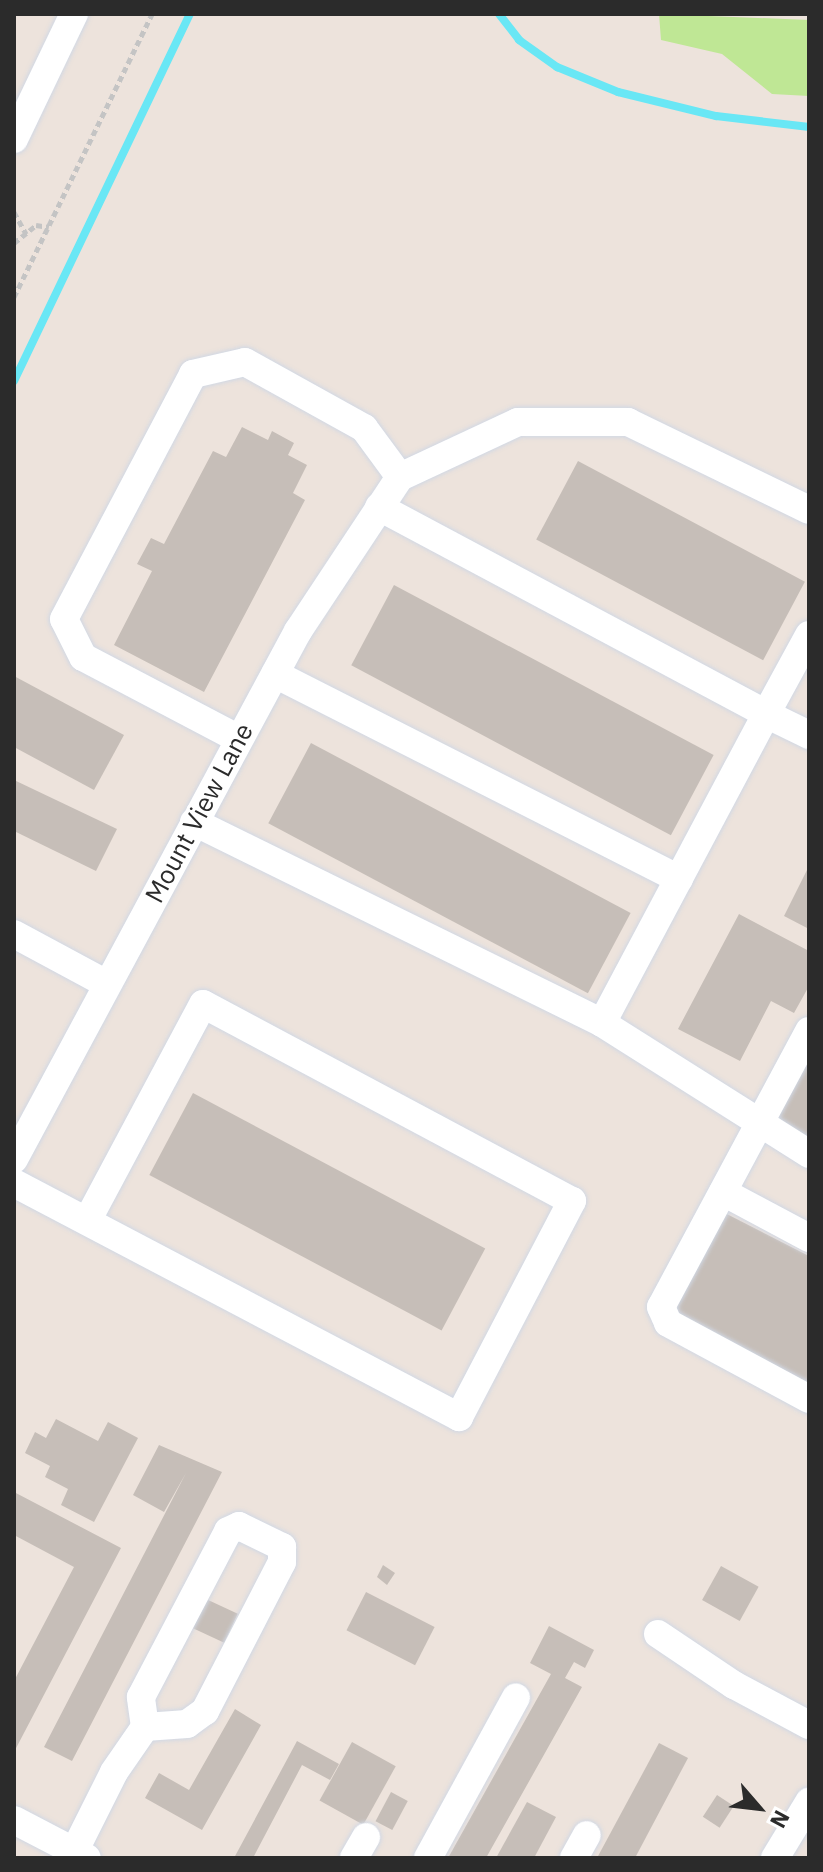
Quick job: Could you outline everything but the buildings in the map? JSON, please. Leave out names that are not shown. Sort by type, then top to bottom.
[{"type":"street","points":[[14,139],[74,14]]},
{"type":"street","points":[[239,739],[83,657],[64,619],[193,374],[245,362],[364,428],[400,477],[518,422],[628,422],[809,510]]},
{"type":"street","name":"Mount View Lane","points":[[14,1159],[275,674],[400,477]]},
{"type":"street","points":[[379,507],[809,735]]},
{"type":"street","points":[[602,1023],[809,635]]},
{"type":"street","points":[[275,674],[679,879]]},
{"type":"street","points":[[194,822],[602,1023],[809,1154]]},
{"type":"street","points":[[14,934],[107,984]]},
{"type":"street","points":[[14,1183],[459,1417],[572,1201],[203,1004],[87,1221]]},
{"type":"street","points":[[809,1031],[661,1307],[668,1323],[809,1399]]},
{"type":"street","points":[[723,1192],[809,1238]]},
{"type":"street","points":[[14,1820],[77,1856],[114,1772],[145,1727],[141,1697],[228,1531],[239,1526],[282,1547],[282,1562],[205,1711],[187,1724],[145,1727]]},
{"type":"street","points":[[658,1634],[734,1685],[809,1725]]},
{"type":"street","points":[[428,1858],[516,1697]]},
{"type":"street","points":[[775,1858],[809,1802]]},
{"type":"path","points":[[14,297],[152,14]]},
{"type":"path","points":[[14,212],[26,234]]},
{"type":"path","points":[[14,243],[36,225],[49,227]]},
{"type":"green space","points":[[659,14],[809,20],[809,96],[772,94],[722,54],[661,40]]},
{"type":"waterway","points":[[14,381],[190,14]]},
{"type":"waterway","points":[[499,14],[519,40],[557,67],[618,92],[716,116],[809,127]]}]
